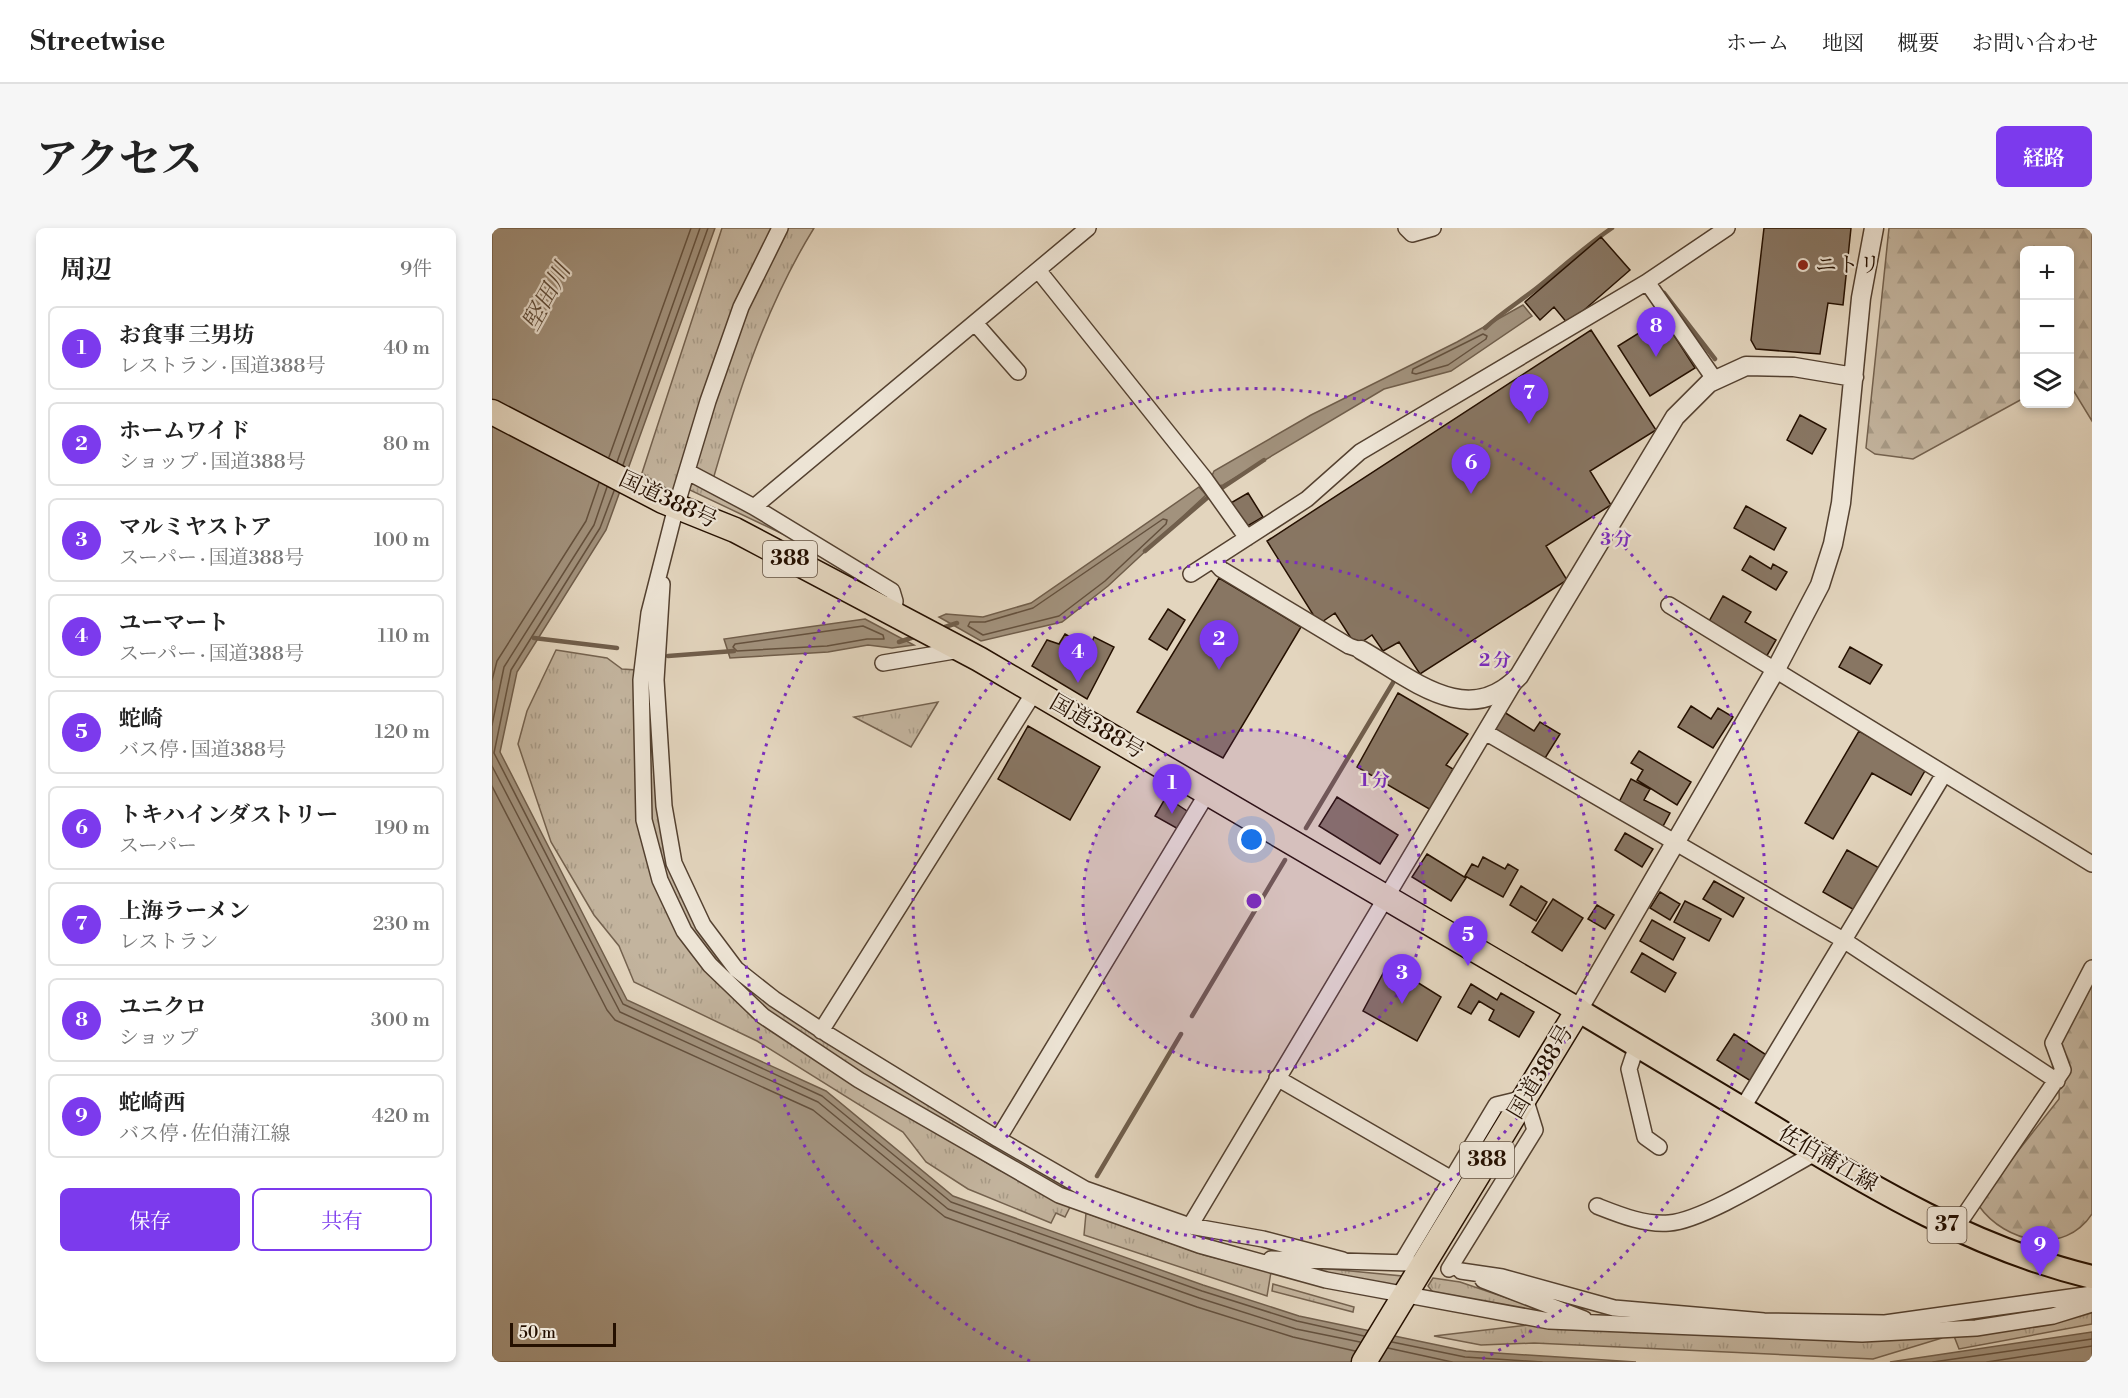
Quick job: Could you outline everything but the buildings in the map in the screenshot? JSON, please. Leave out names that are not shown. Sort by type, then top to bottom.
[{"type":"highway","name":"国道388号","points":[[492,412],[670,504],[735,530],[954,645],[1578,1010],[1364,1362]]},
{"type":"main road","name":"佐伯蒲江線","points":[[1578,1010],[1815,1153],[1955,1230],[2027,1259],[2092,1277]]},
{"type":"street","points":[[780,228],[741,308],[708,401],[688,472],[670,504],[663,557],[656,680],[663,806],[674,863],[704,925],[736,969],[774,999],[821,1031],[1085,1189],[1190,1226],[1263,1239],[1343,1260]]},
{"type":"street","points":[[754,507],[1088,228]]},
{"type":"street","points":[[1406,228],[1412,234],[1433,228]]},
{"type":"street","points":[[1191,574],[1307,499],[1360,452],[1647,282],[1727,228]]},
{"type":"street","points":[[1578,1010],[1810,608],[1833,544],[1845,476],[1861,298],[1874,228]]},
{"type":"street","points":[[1038,270],[1205,479],[1246,538]]},
{"type":"street","points":[[1647,282],[1715,380]]},
{"type":"street","points":[[975,323],[1018,372]]},
{"type":"street","points":[[1190,1226],[1385,896],[1675,417],[1709,382],[1746,366],[1794,367],[1854,377]]},
{"type":"street","points":[[688,472],[754,507],[892,591],[904,618]]},
{"type":"street","points":[[663,557],[649,613],[641,680],[644,820],[660,880],[684,931],[710,965],[763,1016],[859,1080],[1049,1189],[1199,1245],[1402,1302],[1549,1322],[1862,1334],[1976,1328],[2053,1316],[2092,1304]]},
{"type":"street","points":[[1213,560],[1221,569],[1349,646],[1361,650],[1454,700],[1491,698],[1501,693],[1519,676]]},
{"type":"street","points":[[1669,605],[2092,864]]},
{"type":"street","points":[[883,663],[954,645]]},
{"type":"street","points":[[821,1031],[1035,691]]},
{"type":"street","points":[[1485,732],[1845,941],[2057,1081]]},
{"type":"street","points":[[1742,1108],[1944,774]]},
{"type":"street","points":[[998,1139],[1208,792]]},
{"type":"street","points":[[1955,1230],[2063,1070],[2053,1042],[2092,968]]},
{"type":"street","points":[[1637,1045],[1629,1069],[1645,1137],[1659,1147]]},
{"type":"street","points":[[1277,1078],[1450,1178]]},
{"type":"street","points":[[1249,1258],[1406,1263],[1450,1178],[1496,1105],[1525,1098],[1535,1130],[1450,1269]]},
{"type":"street","points":[[1597,1206],[1647,1222],[1670,1223],[1694,1218],[1815,1153]]},
{"type":"street","points":[[1450,1269],[1502,1277],[1614,1308],[1764,1321],[1885,1323],[2092,1294]]},
{"type":"street","points":[[1450,1269],[1598,1324]]},
{"type":"green space","points":[[722,228],[814,228],[780,290],[766,322],[741,388],[710,490],[806,545],[688,489],[675,495],[642,473]]},
{"type":"green space","points":[[1889,228],[2092,228],[2092,421],[2074,392],[2074,246],[2020,246],[2020,400],[1913,459],[1875,454],[1866,448]]},
{"type":"green space","points":[[556,650],[607,658],[622,669],[637,670],[641,826],[705,969],[846,1078],[997,1169],[1071,1205],[1065,1217],[1056,1213],[1051,1223],[968,1189],[926,1162],[903,1132],[757,1041],[634,982],[619,946],[594,915],[551,842],[518,744],[527,711]]},
{"type":"green space","points":[[652,664],[671,860],[730,968],[1062,1181],[1060,1192],[955,1134],[763,1012],[687,931],[664,878],[648,817],[645,679]]},
{"type":"green space","points":[[938,702],[911,747],[854,717]]},
{"type":"green space","points":[[2092,977],[2092,1214],[2080,1227],[2067,1236],[2051,1240],[2035,1240],[2004,1229],[1990,1219],[1979,1206],[1984,1194],[2059,1099],[2059,1088],[2052,1058]]},
{"type":"green space","points":[[1086,1213],[1204,1255],[1271,1272],[1267,1296],[1084,1235]]},
{"type":"green space","points":[[1289,1265],[1402,1276],[1397,1286]]},
{"type":"green space","points":[[1433,1278],[1460,1282],[1563,1317],[1435,1295],[1428,1286]]},
{"type":"green space","points":[[1273,1284],[1354,1307],[1353,1312],[1272,1291]]},
{"type":"green space","points":[[2092,1310],[2092,1324],[1959,1349],[1954,1336]]},
{"type":"green space","points":[[1536,1324],[1942,1338],[1873,1359],[1534,1343],[1481,1345],[1434,1336]]},
{"type":"water","name":"堅田川","points":[[492,228],[715,228],[606,530],[517,672],[500,752],[627,1000],[826,1091],[953,1196],[1203,1285],[1299,1316],[1466,1351],[1636,1362],[492,1362]]},
{"type":"water","points":[[1523,305],[1532,316],[1451,371],[1384,389],[1223,485],[1218,486],[1211,478],[1214,471],[1311,415],[1457,342]]},
{"type":"water","points":[[1199,487],[1206,495],[1108,586],[1062,622],[981,641],[939,617],[946,614],[983,617],[1031,603]]},
{"type":"water","points":[[865,619],[914,645],[892,648],[868,645],[828,652],[730,658],[724,639]]},
{"type":"water","points":[[2092,1332],[2092,1362],[1890,1362]]},
{"type":"waterway","points":[[1485,328],[1612,228]]},
{"type":"waterway","points":[[1664,293],[1715,359]]},
{"type":"waterway","points":[[1145,551],[1207,498],[1264,460]]},
{"type":"waterway","points":[[939,629],[957,623]]},
{"type":"waterway","points":[[899,642],[917,636]]},
{"type":"waterway","points":[[534,638],[617,648]]},
{"type":"waterway","points":[[668,656],[734,651]]},
{"type":"waterway","points":[[1306,828],[1394,681]]},
{"type":"waterway","points":[[1192,1016],[1285,860]]},
{"type":"waterway","points":[[1097,1176],[1181,1034]]},
{"type":"place","name":"ニトリ","points":[[1803,265]]},
{"type":"place","name":"ユニクロ","points":[[1656,357]]},
{"type":"place","name":"上海ラーメン","points":[[1529,424]]},
{"type":"place","name":"トキハインダストリー","points":[[1471,494]]},
{"type":"place","name":"ホームワイド","points":[[1219,670]]},
{"type":"place","name":"ユーマート","points":[[1078,683]]},
{"type":"place","name":"お食事 三男坊","points":[[1172,814]]},
{"type":"place","name":"蛇崎","points":[[1468,966]]},
{"type":"place","name":"マルミヤストア","points":[[1402,1004]]},
{"type":"place","name":"蛇崎西","points":[[2040,1276]]}]
